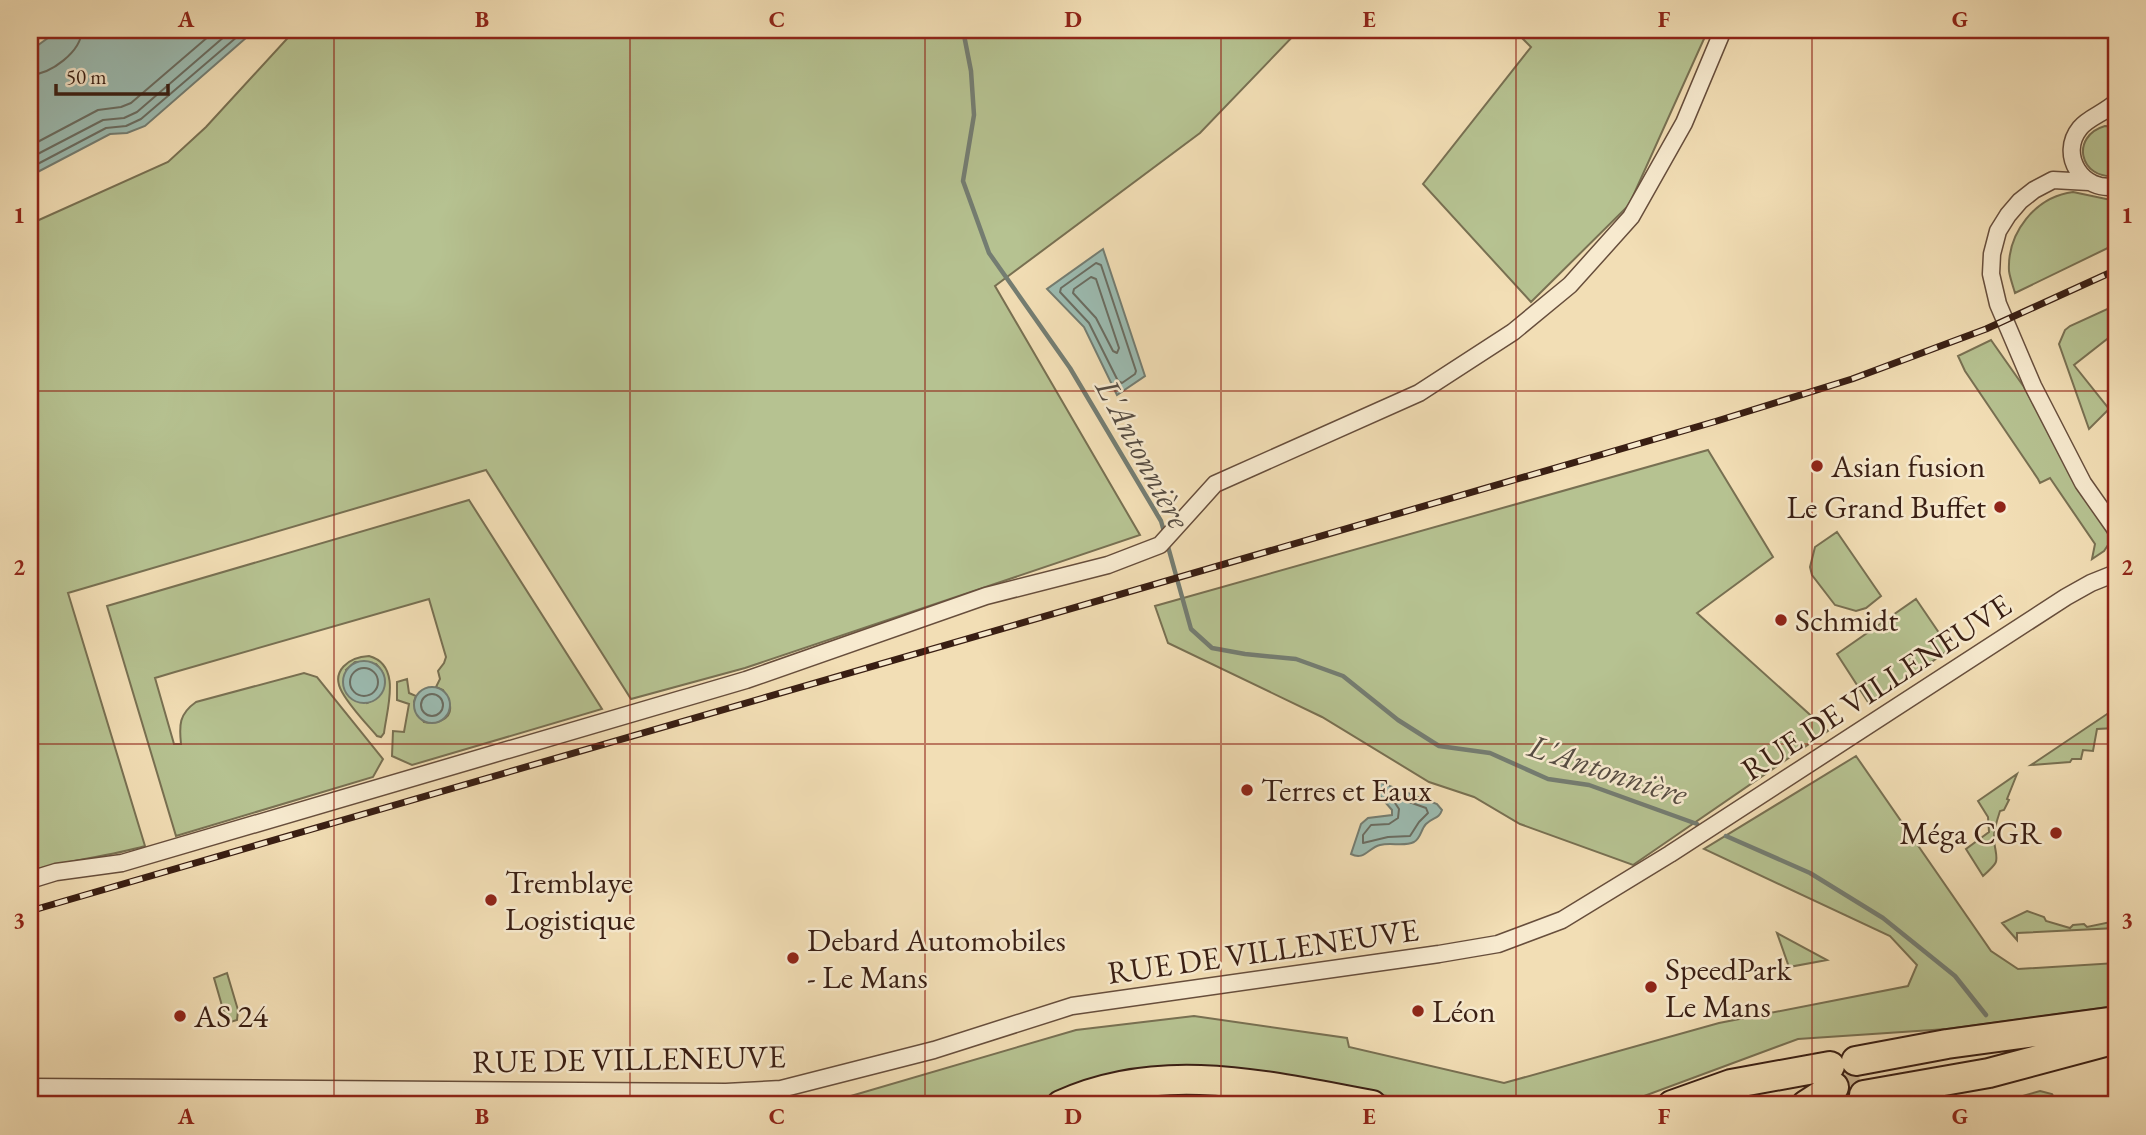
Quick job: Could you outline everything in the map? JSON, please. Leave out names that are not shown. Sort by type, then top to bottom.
[{"type":"highway","points":[[1672,1105],[1731,1084],[1798,1072],[1827,1054],[1853,1049],[1889,1055],[1947,1044],[2116,1021]]},
{"type":"highway","points":[[1806,1105],[1856,1085],[1989,1073],[2116,1039]]},
{"type":"highway","points":[[1856,1085],[1889,1055]]},
{"type":"highway","points":[[1798,1072],[1856,1085]]},
{"type":"highway","points":[[1061,1105],[1115,1086],[1160,1079],[1191,1078],[1243,1083],[1372,1105]]},
{"type":"street","points":[[30,880],[56,872],[122,863],[733,684],[986,596],[1108,565],[1160,545],[1215,484],[1419,393],[1513,332],[1570,285],[1631,217],[1684,123],[1723,30]]},
{"type":"street","points":[[2089,182],[2076,169],[2071,153],[2072,144],[2084,123],[2099,116],[2116,102]]},
{"type":"street","points":[[2099,116],[2116,116]]},
{"type":"street","points":[[2071,153],[2053,180],[2026,196],[2002,223],[1992,254],[1992,285],[2022,362],[2059,438],[2083,483],[2116,530]]},
{"type":"street","points":[[2053,180],[2116,186]]},
{"type":"street","points":[[2116,558],[2116,565]]},
{"type":"street","name":"RUE DE VILLENEUVE","points":[[30,1087],[726,1092],[781,1089],[934,1050],[1072,1006],[1498,944],[1562,920],[1670,854],[2066,597],[2116,573]]},
{"type":"green space","points":[[295,30],[1299,30],[1200,133],[995,286],[1140,535],[745,668],[631,699],[486,470],[68,593],[145,846],[30,871],[30,224],[168,162],[206,127]]},
{"type":"green space","points":[[1514,30],[1708,30],[1629,205],[1531,302],[1423,184],[1531,47]]},
{"type":"green space","points":[[2105,126],[2116,127],[2116,176],[2094,171],[2087,165],[2084,156],[2083,147],[2087,139],[2094,131]]},
{"type":"green space","points":[[2073,192],[2116,201],[2116,244],[2015,293],[2009,271],[2013,243],[2018,231],[2026,219],[2047,201]]},
{"type":"green space","points":[[2116,305],[2116,332],[2074,365],[2109,409],[2089,429],[2059,344],[2065,330],[2070,326]]},
{"type":"green space","points":[[1991,340],[2024,387],[2078,487],[2104,524],[2108,545],[2092,559],[2095,544],[2050,478],[2040,483],[1965,371],[1958,356]]},
{"type":"green space","points":[[1708,450],[1773,557],[1697,613],[1828,731],[1633,865],[1520,824],[1474,797],[1429,782],[1322,717],[1168,643],[1155,606]]},
{"type":"green space","points":[[469,500],[602,709],[412,765],[392,756],[393,731],[404,732],[409,704],[397,700],[397,682],[407,679],[409,693],[416,696],[414,702],[424,722],[442,720],[450,711],[443,690],[436,687],[440,679],[438,671],[446,657],[429,599],[175,672],[155,678],[174,744],[181,744],[181,720],[196,702],[304,673],[317,677],[383,759],[373,777],[176,836],[107,606]]},
{"type":"green space","points":[[1837,532],[1881,596],[1866,608],[1856,611],[1835,605],[1812,575],[1810,567],[1815,547]]},
{"type":"green space","points":[[1916,599],[1950,649],[1870,705],[1837,654]]},
{"type":"green space","points":[[369,656],[379,661],[386,668],[389,678],[389,700],[381,737],[377,736],[354,709],[339,684],[338,678],[344,666]],"holes":[[[355,662],[376,664],[383,675],[384,686],[378,696],[367,703],[346,670]]]},
{"type":"green space","points":[[2116,708],[2116,728],[2097,729],[2093,751],[2083,750],[2081,759],[2072,759],[2070,762],[2031,765]]},
{"type":"green space","points":[[1856,756],[1991,951],[2018,969],[2116,963],[2116,1006],[1947,1029],[1798,1039],[1620,1105],[1434,1105],[1288,1077],[1077,1088],[1045,1105],[820,1105],[1076,1030],[1194,1016],[1347,1038],[1349,1047],[1504,1083],[1719,1023],[1908,986],[1917,965],[1890,936],[1704,849]]},
{"type":"green space","points":[[2017,774],[2007,799],[2009,800],[2004,810],[2000,811],[1996,826],[1996,860],[1983,876],[1966,849],[1989,832],[1988,817],[1978,801]]},
{"type":"green space","points":[[2027,911],[2044,917],[2046,921],[2070,928],[2073,925],[2084,924],[2087,927],[2111,922],[2111,918],[2116,916],[2116,928],[2017,933],[2017,940],[2002,923]]},
{"type":"green space","points":[[1777,933],[1827,960],[1789,967]]},
{"type":"green space","points":[[227,973],[238,1010],[237,1020],[227,1023],[214,978]]},
{"type":"green space","points":[[1139,1087],[1322,1105],[1077,1105]]},
{"type":"green space","points":[[2040,1091],[2052,1094],[2059,1105],[1991,1105]]},
{"type":"water","points":[[59,30],[255,30],[145,126],[127,133],[110,134],[30,176],[30,51]]},
{"type":"water","points":[[1103,249],[1145,376],[1117,395],[1084,327],[1047,289]]},
{"type":"water","points":[[364,661],[379,667],[385,682],[379,697],[364,703],[349,697],[343,682],[349,667]]},
{"type":"water","points":[[432,687],[445,692],[450,705],[445,718],[432,723],[419,718],[414,705],[419,692]]},
{"type":"water","points":[[1379,782],[1437,804],[1442,810],[1426,824],[1414,842],[1380,845],[1363,855],[1355,856],[1351,854],[1361,824],[1368,818],[1392,815],[1392,810],[1378,794]]},
{"type":"waterway","name":"L'Antonnière","points":[[963,30],[971,71],[974,115],[963,181],[989,253],[1070,368],[1161,521],[1165,535]]},
{"type":"waterway","name":"L'Antonnière","points":[[1167,543],[1191,629],[1212,648],[1296,659],[1343,676],[1398,720],[1439,746],[1490,753],[1548,779],[1589,785],[1697,824]]},
{"type":"waterway","name":"L'Antonnière","points":[[1726,836],[1810,873],[1883,918],[1955,976],[1986,1015]]},
{"type":"tunnel","points":[[1832,1075],[1858,1070]]},
{"type":"railway","points":[[30,911],[1717,421],[1852,379],[1986,329],[2116,270]]},
{"type":"place","name":"Asian fusion","points":[[1817,466]]},
{"type":"place","name":"Le Grand Buffet","points":[[2000,507]]},
{"type":"place","name":"Schmidt","points":[[1781,620]]},
{"type":"place","name":"Terres et Eaux","points":[[1247,790]]},
{"type":"place","name":"Méga CGR","points":[[2056,833]]},
{"type":"place","name":"Tremblaye Logistique","points":[[491,900]]},
{"type":"place","name":"Debard Automobiles - Le Mans","points":[[793,958]]},
{"type":"place","name":"SpeedPark Le Mans","points":[[1651,987]]},
{"type":"place","name":"Léon","points":[[1418,1011]]},
{"type":"place","name":"AS 24","points":[[180,1016]]}]
